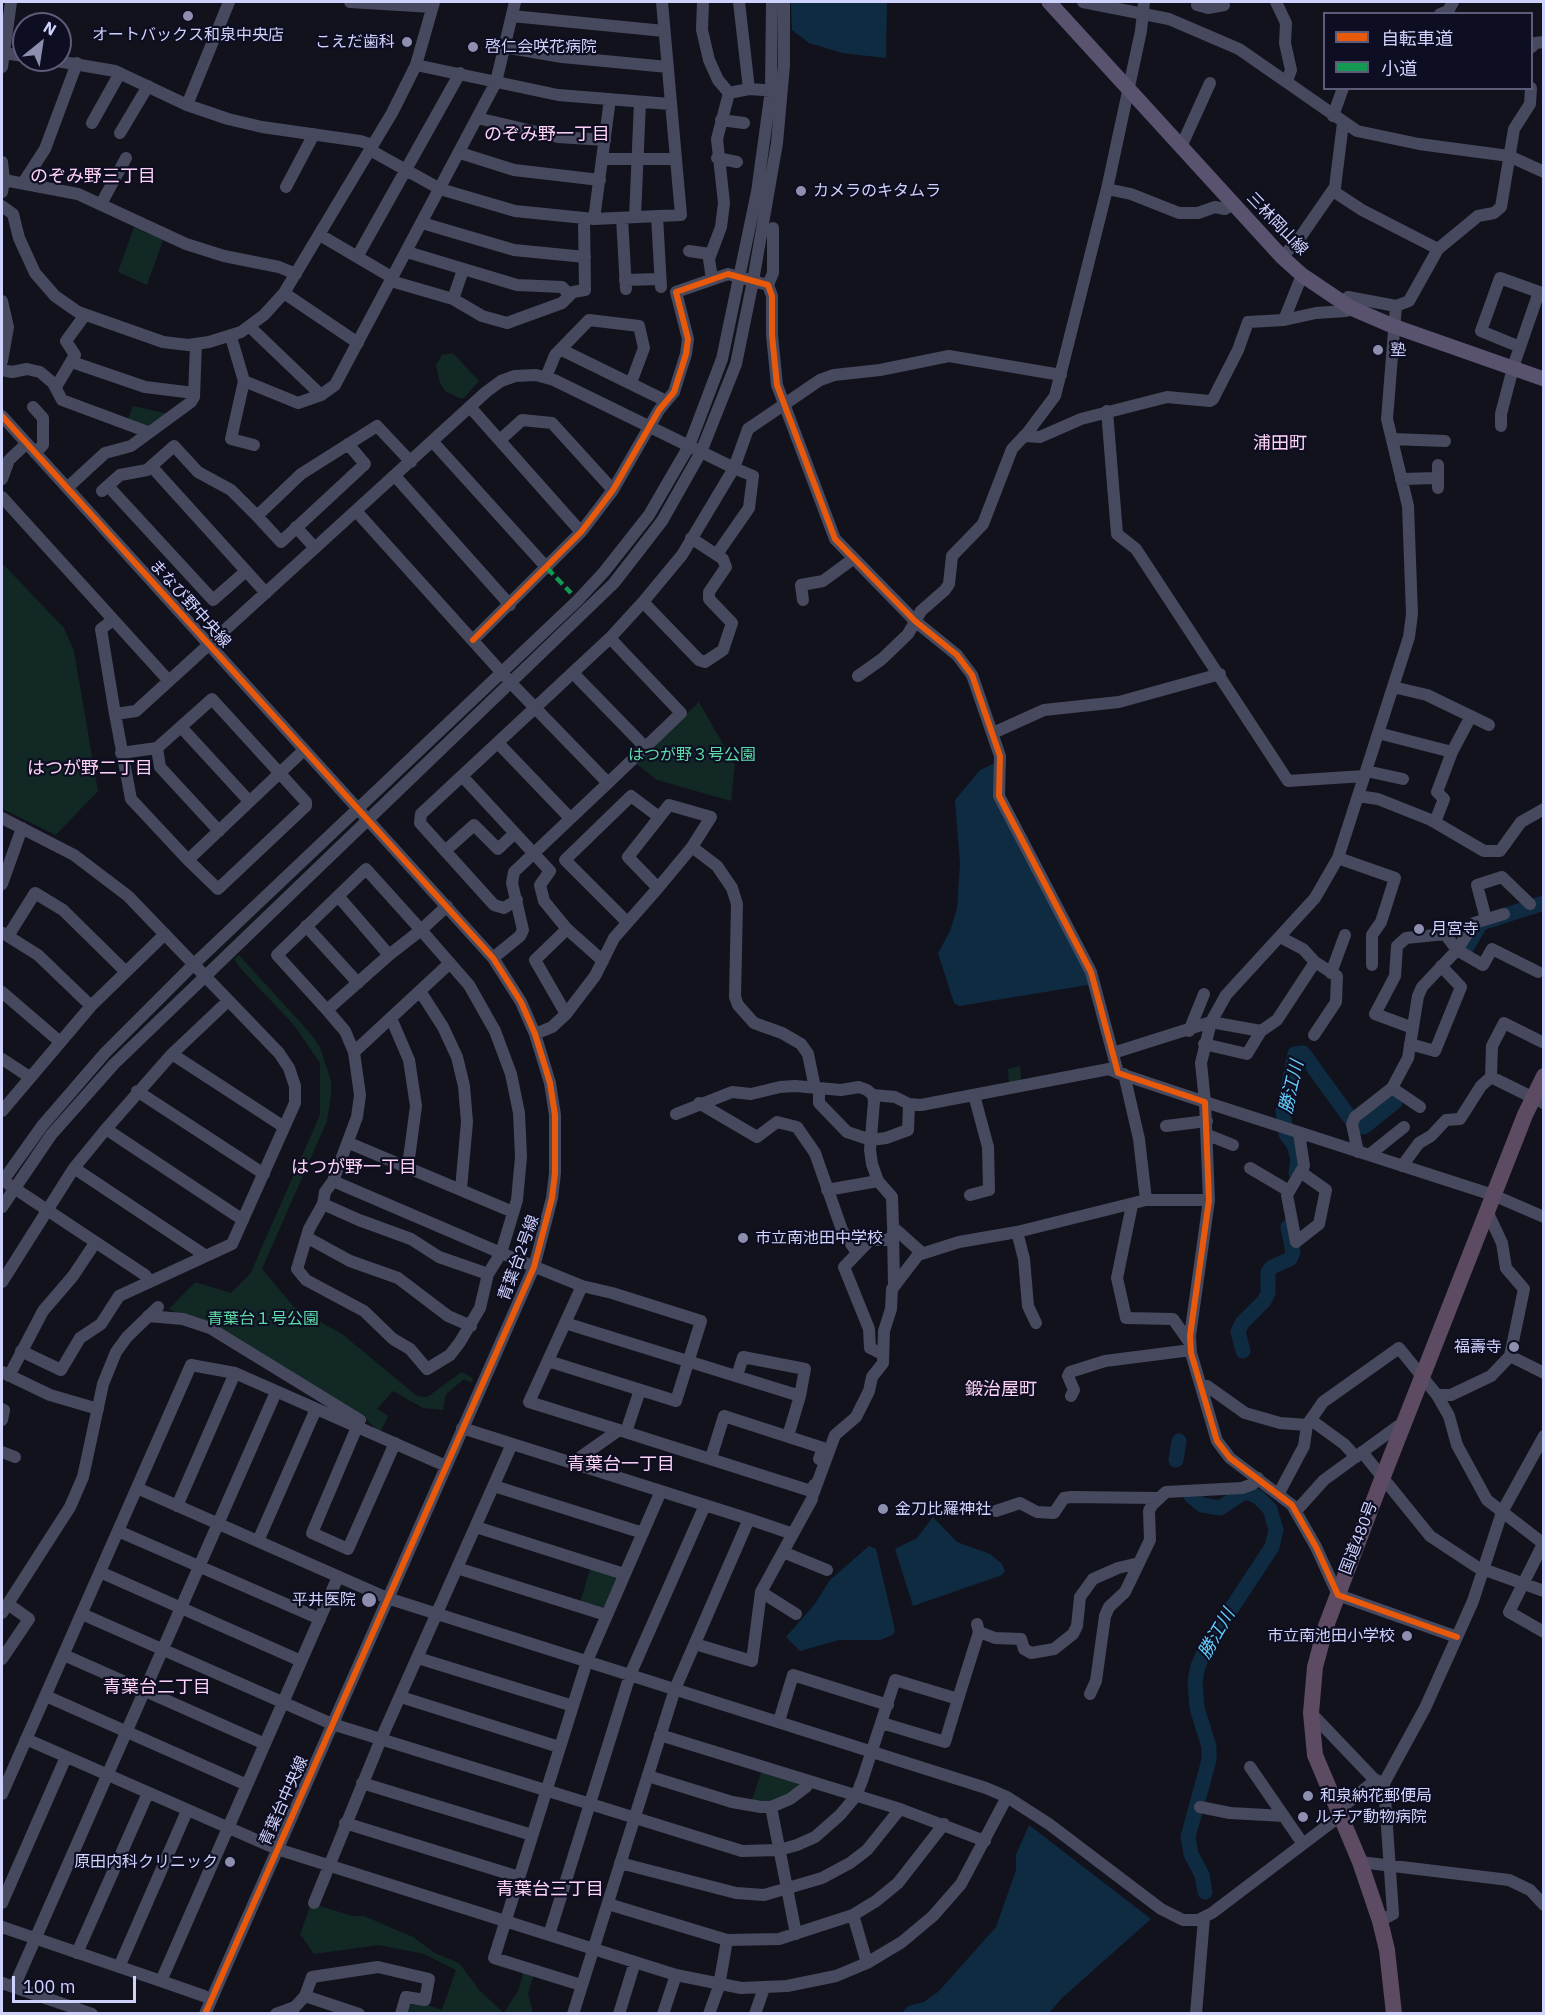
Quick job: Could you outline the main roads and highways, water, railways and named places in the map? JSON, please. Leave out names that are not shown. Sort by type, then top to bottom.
[{"type":"highway","name":"国道480号","points":[[1394,2013],[1387,1950],[1380,1921],[1360,1862],[1315,1755],[1311,1713],[1315,1667],[1338,1595],[1402,1427],[1490,1203],[1538,1101],[1544,1077]]},
{"type":"main road","name":"三林岡山線","points":[[1049,2],[1282,257],[1302,275],[1346,305],[1393,326],[1544,379]]},
{"type":"water","points":[[791,2],[887,2],[886,58],[842,53],[809,43],[792,30]]},
{"type":"water","points":[[997,762],[994,789],[1078,954],[1089,982],[1088,985],[959,1006],[954,1003],[938,953],[950,931],[957,908],[960,864],[955,800],[980,770]]},
{"type":"water","points":[[933,1517],[957,1542],[990,1554],[1002,1564],[1005,1571],[1002,1575],[913,1606],[895,1549],[917,1538]]},
{"type":"water","points":[[869,1546],[876,1549],[895,1630],[893,1635],[880,1640],[839,1640],[800,1651],[786,1637],[814,1605],[830,1580]]},
{"type":"water","points":[[1029,1825],[1151,1919],[1062,1998],[1049,2013],[902,2013],[908,2006],[924,2002],[939,1991],[996,1927],[1016,1870],[1016,1855]]},
{"type":"waterway","name":"勝江川","points":[[1465,950],[1481,923],[1544,903]]},
{"type":"waterway","name":"勝江川","points":[[1296,1173],[1298,1159],[1294,1145],[1286,1134],[1283,1111],[1295,1054],[1303,1053],[1350,1118]]},
{"type":"waterway","name":"勝江川","points":[[1364,1127],[1395,1102]]},
{"type":"waterway","name":"勝江川","points":[[1243,1351],[1238,1332],[1242,1323],[1264,1301],[1268,1293],[1268,1272],[1272,1267],[1290,1259],[1293,1252],[1288,1227]]},
{"type":"waterway","name":"勝江川","points":[[1176,1460],[1179,1441]]},
{"type":"waterway","name":"勝江川","points":[[1191,1496],[1202,1505],[1220,1508],[1243,1493],[1249,1493],[1258,1497],[1270,1509],[1276,1530],[1272,1547],[1208,1644],[1198,1666],[1195,1681],[1197,1708],[1209,1747],[1209,1760],[1188,1837],[1191,1854],[1202,1875],[1205,1892]]},
{"type":"place","name":"オートバックス和泉中央店","points":[[188,16]]},
{"type":"place","name":"こえだ歯科","points":[[407,42]]},
{"type":"place","name":"啓仁会咲花病院","points":[[473,47]]},
{"type":"place","name":"カメラのキタムラ","points":[[801,191]]},
{"type":"place","name":"塾","points":[[1378,350]]},
{"type":"place","name":"月宮寺","points":[[1419,929]]},
{"type":"place","name":"市立南池田中学校","points":[[743,1238]]},
{"type":"place","name":"福壽寺","points":[[1514,1347]]},
{"type":"place","name":"金刀比羅神社","points":[[883,1509]]},
{"type":"place","name":"平井医院","points":[[369,1600]]},
{"type":"place","name":"市立南池田小学校","points":[[1407,1636]]},
{"type":"place","name":"和泉納花郵便局","points":[[1308,1796]]},
{"type":"place","name":"ルチア動物病院","points":[[1303,1817]]},
{"type":"place","name":"原田内科クリニック","points":[[230,1862]]},
{"type":"district","name":"のぞみ野一丁目","points":[[547,135]]},
{"type":"district","name":"のぞみ野三丁目","points":[[93,177]]},
{"type":"district","name":"浦田町","points":[[1280,444]]},
{"type":"district","name":"はつが野二丁目","points":[[90,769]]},
{"type":"district","name":"はつが野一丁目","points":[[354,1168]]},
{"type":"district","name":"鍛治屋町","points":[[1001,1390]]},
{"type":"district","name":"青葉台一丁目","points":[[621,1465]]},
{"type":"district","name":"青葉台二丁目","points":[[157,1688]]},
{"type":"district","name":"青葉台三丁目","points":[[550,1890]]},
{"type":"park label","name":"はつが野３号公園","points":[[692,755]]},
{"type":"park label","name":"青葉台１号公園","points":[[263,1319]]}]
